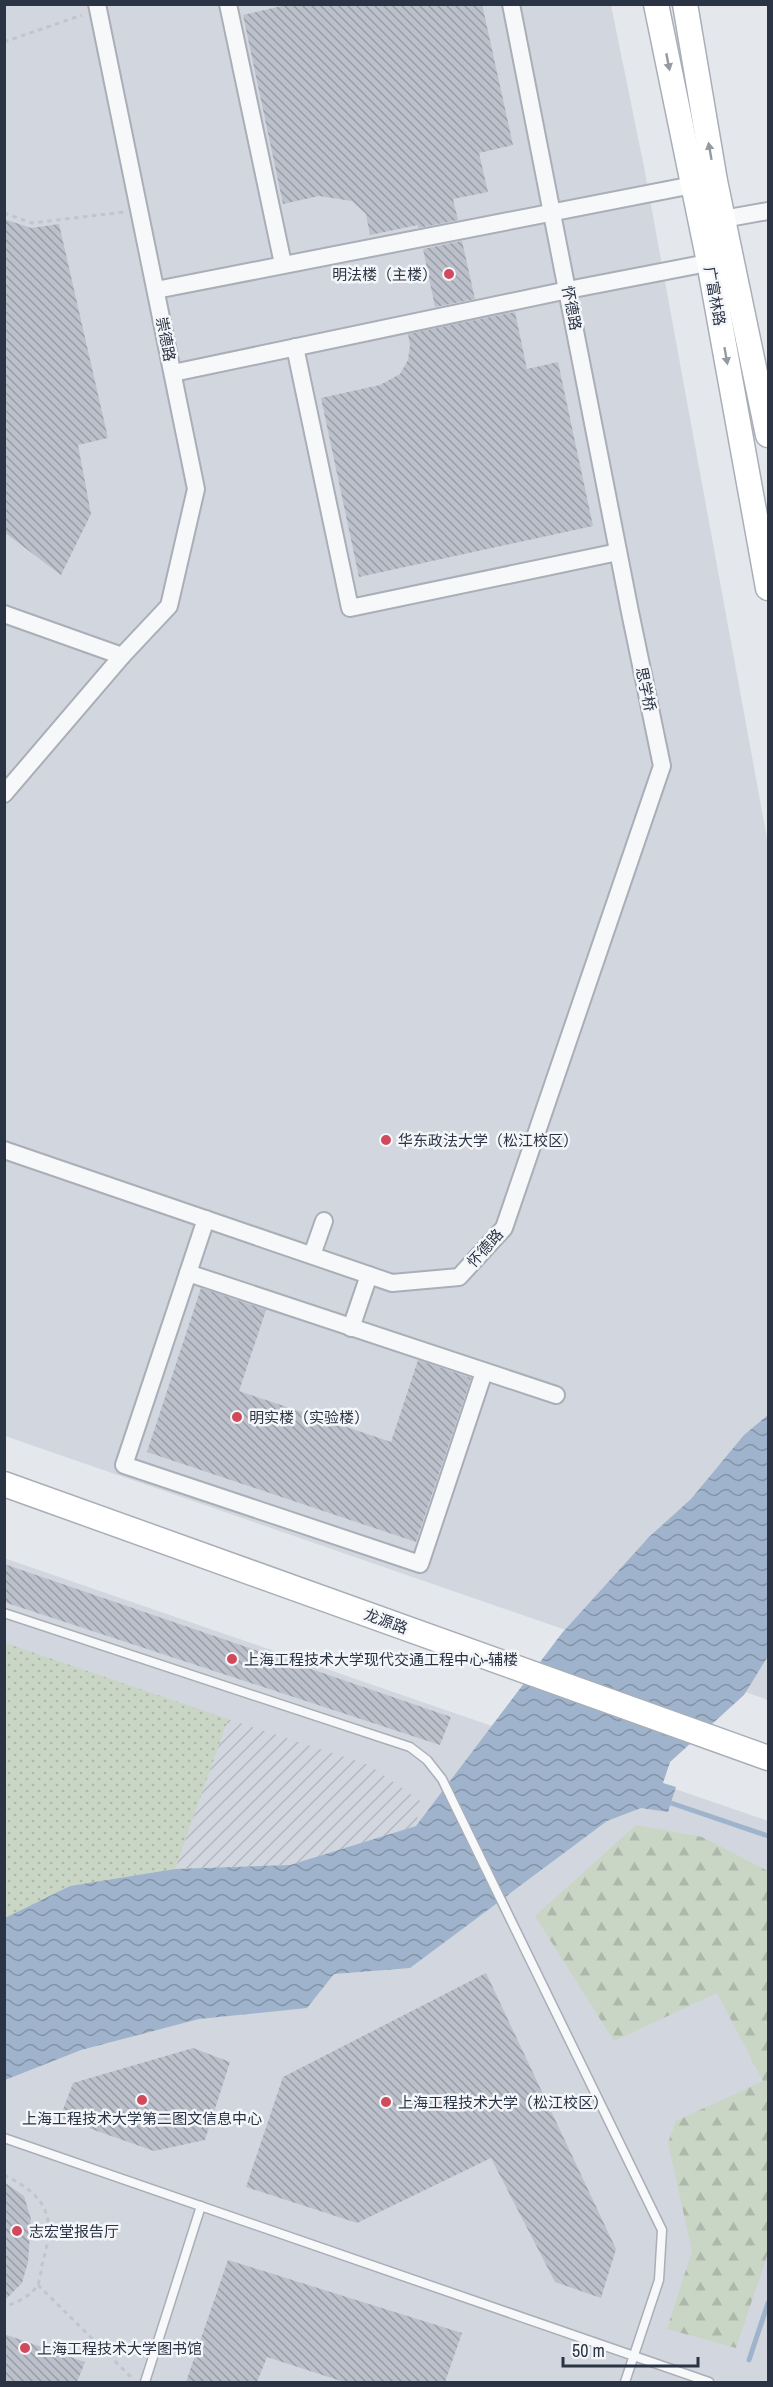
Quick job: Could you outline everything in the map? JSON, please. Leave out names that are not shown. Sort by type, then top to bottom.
[{"type":"main road","name":"广富林路","points":[[656,4],[692,186],[720,260],[768,435]]},
{"type":"main road","name":"广富林路","points":[[685,4],[723,219],[720,260],[768,588]]},
{"type":"main road","name":"龙源路","points":[[4,1484],[768,1758]]},
{"type":"street","points":[[228,4],[283,264]]},
{"type":"street","name":"怀德路","points":[[511,4],[630,612]]},
{"type":"street","name":"崇德路","points":[[4,794],[122,656],[169,606],[196,489],[97,7]]},
{"type":"street","points":[[156,290],[716,181]]},
{"type":"street","points":[[723,219],[768,211]]},
{"type":"street","points":[[173,373],[720,260]]},
{"type":"street","points":[[295,347],[350,608],[618,552]]},
{"type":"street","name":"思学桥","points":[[630,612],[662,766]]},
{"type":"street","points":[[4,614],[122,656]]},
{"type":"street","name":"怀德路","points":[[4,1150],[392,1283],[459,1277],[504,1228],[662,766]]},
{"type":"street","points":[[206,1219],[124,1465],[420,1564],[484,1372]]},
{"type":"street","points":[[312,1255],[324,1221]]},
{"type":"street","points":[[188,1273],[556,1395]]},
{"type":"street","points":[[351,1328],[369,1275]]},
{"type":"lane","points":[[4,1613],[410,1748],[427,1760],[442,1779],[662,2230],[659,2280],[625,2382]]},
{"type":"lane","points":[[4,2138],[709,2382]]},
{"type":"lane","points":[[145,2382],[201,2206]]},
{"type":"path","points":[[4,42],[97,7]]},
{"type":"path","points":[[4,213],[32,223],[140,210]]},
{"type":"path","points":[[4,2175],[23,2184],[39,2200],[50,2220],[49,2242],[38,2285],[20,2301],[4,2307]]},
{"type":"path","points":[[38,2285],[136,2382]]},
{"type":"shaded area","name":"华东政法大学（松江校区）","points":[[5,5],[611,5],[644,167],[768,844],[768,1700],[5,1436]]},
{"type":"shaded area","name":"上海工程技术大学（松江校区）","points":[[4,1558],[768,1821],[768,2382],[5,2382]]},
{"type":"shaded area","points":[[228,1719],[369,1765],[420,1801],[416,1826],[290,1865],[175,1869]]},
{"type":"green space","points":[[5,1643],[228,1719],[175,1869],[70,1886],[5,1918]]},
{"type":"green space","points":[[636,1825],[702,1837],[768,1871],[768,2253],[736,2348],[667,2329],[692,2251],[668,2143],[676,2121],[763,2081],[717,1993],[614,2041],[535,1916]]},
{"type":"water","points":[[768,1415],[768,1656],[744,1695],[670,1762],[663,1783],[676,1787],[668,1812],[641,1808],[607,1821],[410,1968],[334,1974],[307,2008],[199,2019],[81,2050],[5,2080],[5,1918],[70,1886],[175,1869],[290,1865],[416,1826],[562,1633],[649,1537],[691,1499],[744,1435]]},
{"type":"building","points":[[290,4],[482,4],[513,145],[479,153],[488,192],[453,199],[458,220],[370,235],[366,214],[352,201],[319,196],[283,204],[243,15]]},
{"type":"building","points":[[4,219],[31,228],[59,224],[108,438],[78,445],[91,514],[61,575],[4,532]]},
{"type":"building","points":[[462,241],[475,299],[435,307],[423,249]]},
{"type":"building","points":[[515,312],[527,369],[558,362],[593,526],[359,577],[321,398],[380,385],[400,374],[408,360],[410,345],[408,334]]},
{"type":"building","name":"明实楼（实验楼）","points":[[201,1288],[266,1310],[239,1391],[391,1442],[418,1360],[471,1378],[416,1542],[147,1452]]},
{"type":"building","name":"上海工程技术大学现代交通工程中心-辅楼","points":[[4,1564],[451,1717],[440,1745],[4,1602]]},
{"type":"building","points":[[486,1973],[616,2249],[601,2298],[555,2282],[491,2158],[357,2223],[246,2187],[283,2077]]},
{"type":"building","name":"上海工程技术大学第二图文信息中心","points":[[193,2048],[230,2062],[205,2140],[154,2151],[60,2118],[73,2083]]},
{"type":"building","name":"志宏堂报告厅","points":[[4,2182],[24,2196],[31,2219],[28,2262],[22,2283],[4,2301]]},
{"type":"building","points":[[228,2260],[462,2333],[445,2382],[344,2382],[267,2357],[257,2382],[186,2382]]},
{"type":"building","name":"上海工程技术大学图书馆","points":[[4,2334],[85,2362],[77,2382],[4,2382]]},
{"type":"waterway","points":[[671,1803],[768,1836]]},
{"type":"waterway","points":[[749,2360],[768,2303]]},
{"type":"place","name":"明法楼（主楼）","points":[[449,274]]},
{"type":"place","name":"华东政法大学（松江校区）","points":[[386,1140]]},
{"type":"place","name":"明实楼（实验楼）","points":[[237,1417]]},
{"type":"place","name":"上海工程技术大学现代交通工程中心-辅楼","points":[[232,1659]]},
{"type":"place","name":"上海工程技术大学第二图文信息中心","points":[[142,2100]]},
{"type":"place","name":"上海工程技术大学（松江校区）","points":[[386,2102]]},
{"type":"place","name":"志宏堂报告厅","points":[[17,2231]]},
{"type":"place","name":"上海工程技术大学图书馆","points":[[25,2348]]}]
